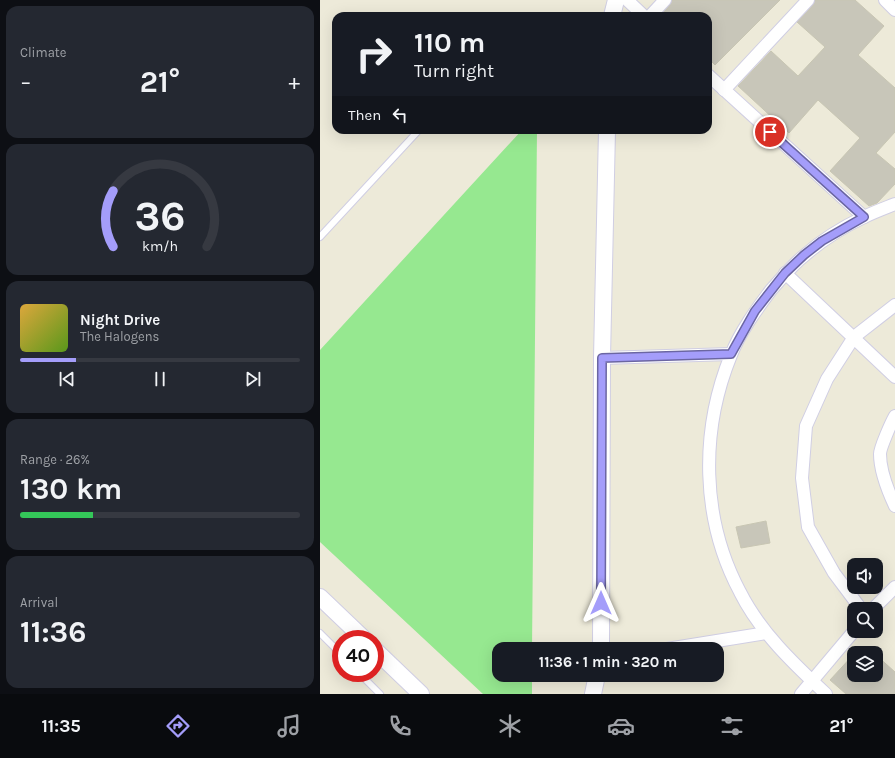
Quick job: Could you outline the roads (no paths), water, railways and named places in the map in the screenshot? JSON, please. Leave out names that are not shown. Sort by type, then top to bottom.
[{"type":"street","points":[[613,12],[616,0]]},
{"type":"street","points":[[627,0],[640,12]]},
{"type":"street","points":[[654,12],[665,0]]},
{"type":"street","points":[[724,90],[808,0]]},
{"type":"street","points":[[885,0],[895,10]]},
{"type":"street","points":[[712,79],[864,217]]},
{"type":"street","points":[[601,642],[602,358],[607,134]]},
{"type":"street","points":[[826,694],[766,633],[740,592],[721,546],[710,498],[708,449],[716,400],[731,354],[755,311],[785,273],[822,241],[864,217],[895,204]]},
{"type":"street","points":[[785,273],[895,376]]},
{"type":"street","points":[[856,602],[834,573],[808,527],[802,478],[806,426],[827,379],[854,337],[895,305]]},
{"type":"street","points":[[602,358],[731,354]]},
{"type":"street","points":[[895,416],[880,453],[886,487],[895,506]]},
{"type":"street","points":[[880,602],[895,587]]},
{"type":"street","points":[[320,597],[355,630]]},
{"type":"street","points":[[711,642],[766,633]]},
{"type":"street","points":[[801,694],[848,638]]},
{"type":"street","points":[[384,659],[421,694]]},
{"type":"street","points":[[593,694],[596,682]]},
{"type":"street","points":[[604,682],[606,694]]},
{"type":"lane","points":[[320,237],[415,134]]},
{"type":"lane","points":[[320,633],[332,645]]},
{"type":"lane","points":[[368,682],[380,694]]}]
